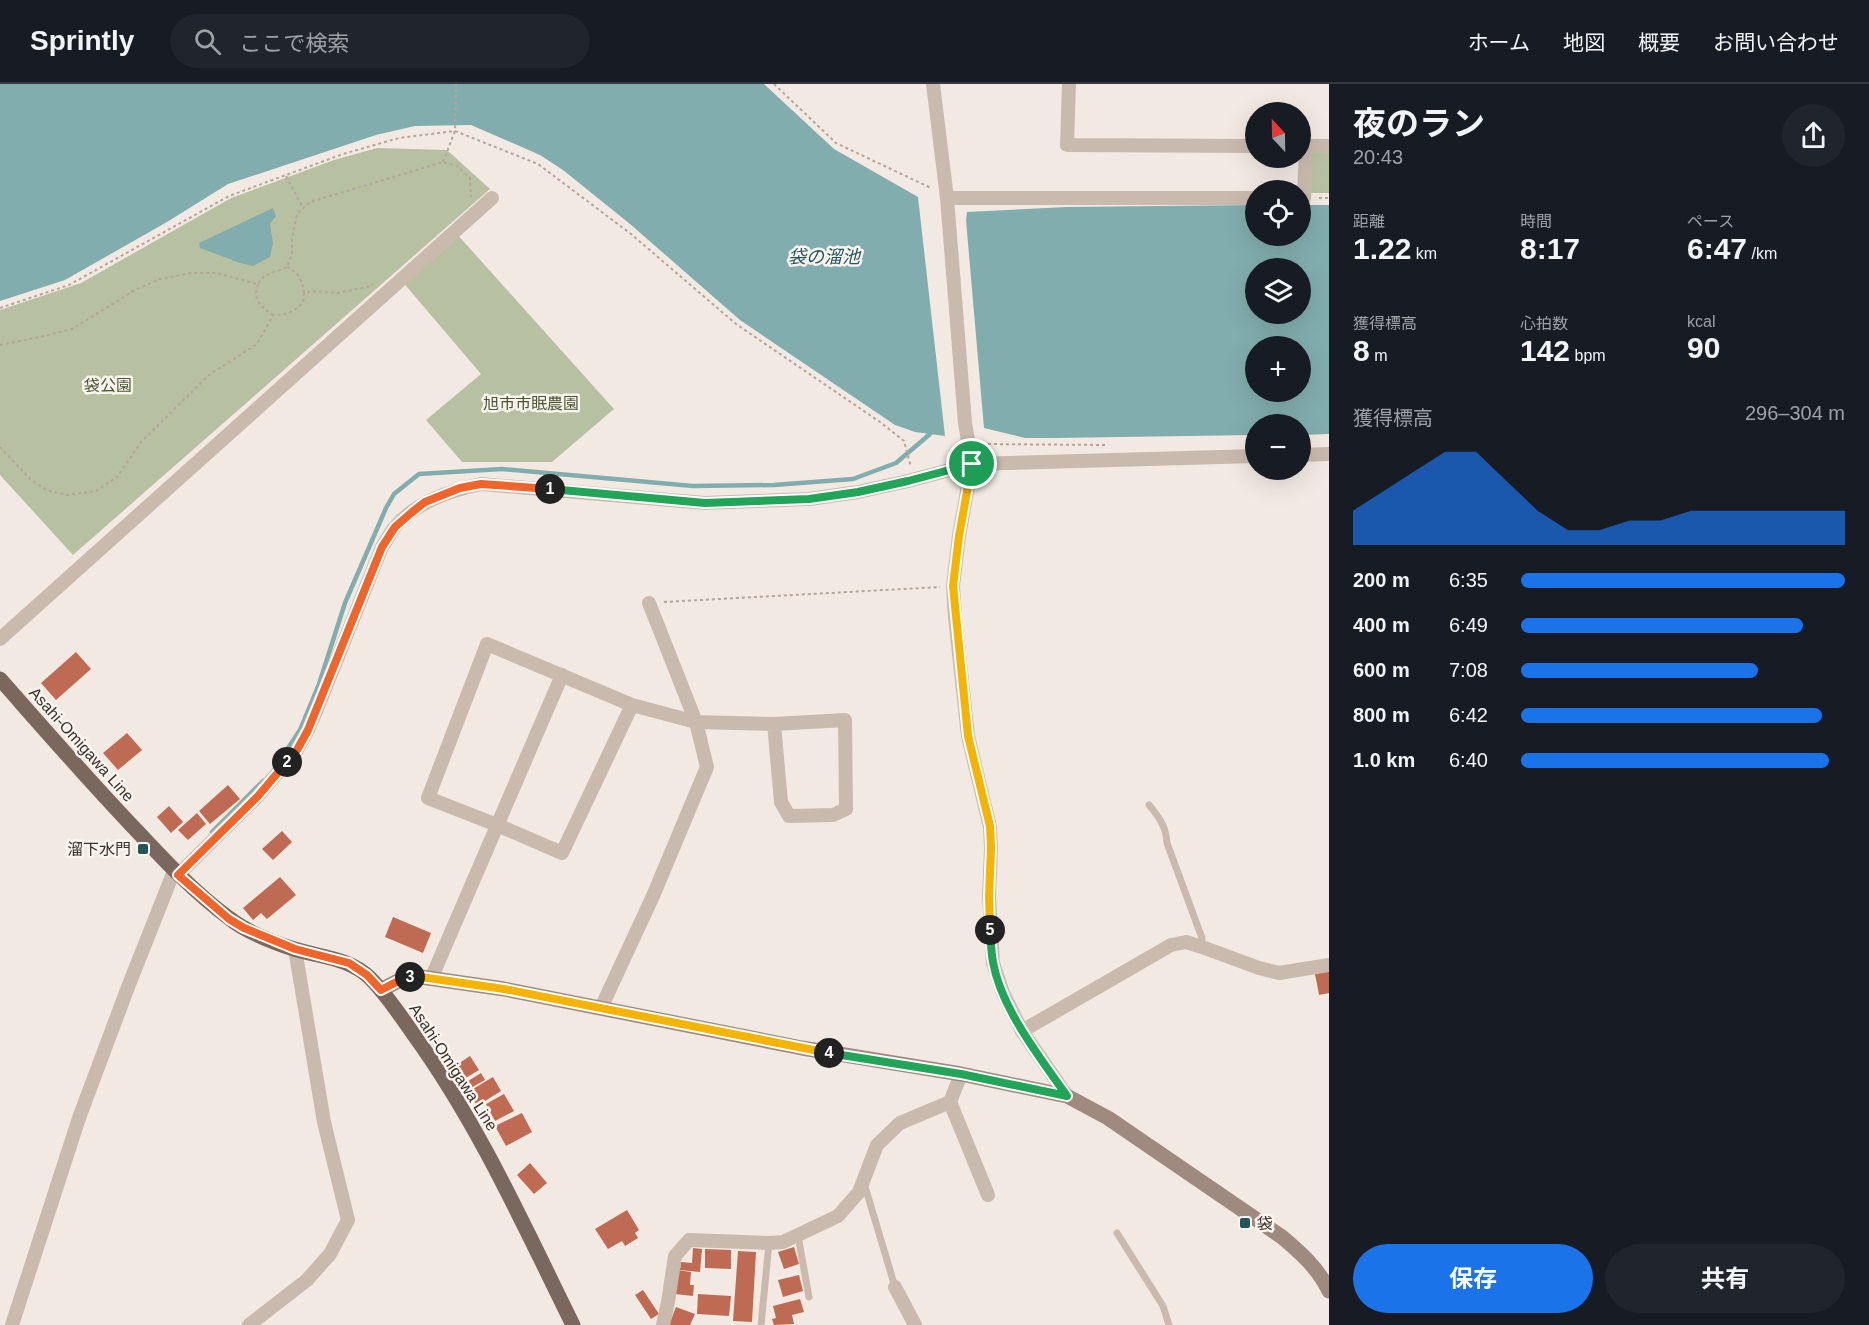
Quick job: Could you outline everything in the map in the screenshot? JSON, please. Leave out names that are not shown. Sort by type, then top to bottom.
[{"type":"main road","name":"Asahi-Omigawa Line","points":[[0,679],[117,811],[176,873],[229,919],[244,928],[295,949],[349,963],[367,975],[381,990],[432,1060],[470,1122],[494,1164],[573,1325]]},
{"type":"street","points":[[933,84],[946,198],[965,423],[972,464],[953,586],[968,736],[990,826],[989,896],[993,963],[1003,993],[1022,1031],[1067,1096]]},
{"type":"street","points":[[1069,84],[1068,145],[1245,146]]},
{"type":"street","points":[[1311,146],[1329,146]]},
{"type":"street","points":[[0,639],[492,198]]},
{"type":"street","points":[[946,198],[1245,198]]},
{"type":"street","points":[[1311,455],[1329,454]]},
{"type":"street","points":[[12,1325],[79,1118],[132,976],[176,873],[258,796],[297,750],[313,720],[382,547],[395,527],[425,502],[460,488],[481,484],[705,503],[809,499],[858,492],[972,464],[1245,456]]},
{"type":"street","points":[[601,1008],[653,896],[707,767],[696,722],[649,603]]},
{"type":"street","points":[[632,705],[562,853],[428,798],[487,644],[632,705],[696,722],[774,724],[845,720],[846,809],[833,815],[789,816],[781,802],[774,724]]},
{"type":"street","points":[[431,979],[562,675]]},
{"type":"street","points":[[1022,1031],[1171,945],[1186,942],[1259,968],[1280,973],[1329,964]]},
{"type":"street","points":[[249,1325],[307,1280],[330,1254],[348,1220],[324,1122],[295,949]]},
{"type":"street","points":[[381,990],[402,979],[414,976],[504,989],[802,1048],[961,1074],[1067,1096],[1108,1118],[1282,1237],[1322,1276],[1329,1292]]},
{"type":"street","points":[[961,1074],[950,1102],[988,1195]]},
{"type":"street","points":[[663,1325],[675,1256],[689,1240],[783,1242],[838,1216],[860,1192],[877,1145],[900,1123],[950,1102]]},
{"type":"street","points":[[895,1287],[915,1325]]},
{"type":"lane","points":[[1149,805],[1162,820],[1167,843],[1202,938],[1202,947]]},
{"type":"lane","points":[[863,1182],[895,1287]]},
{"type":"lane","points":[[1117,1233],[1163,1306],[1169,1325]]},
{"type":"lane","points":[[798,1236],[809,1297]]},
{"type":"lane","points":[[761,1325],[770,1243]]},
{"type":"path","points":[[443,162],[455,131],[456,84]]},
{"type":"path","points":[[774,84],[836,143],[934,190]]},
{"type":"path","points":[[0,308],[69,285],[229,196],[343,154],[399,138],[455,131],[538,164],[631,234],[736,324],[880,422],[904,441],[914,479]]},
{"type":"path","points":[[287,267],[295,271],[300,278],[304,293],[303,303],[284,315],[273,315],[259,304],[255,294],[258,284],[264,276],[287,267],[292,254],[292,238],[297,214],[310,202],[443,162],[457,166],[470,178],[471,197]]},
{"type":"path","points":[[286,175],[303,208]]},
{"type":"path","points":[[0,345],[72,329],[135,290],[160,279],[191,273],[216,273],[258,284]]},
{"type":"path","points":[[304,293],[314,291],[338,293],[371,286],[380,278]]},
{"type":"path","points":[[0,447],[30,479],[46,490],[67,495],[96,491],[117,477],[141,442],[208,375],[257,344],[273,315]]},
{"type":"path","points":[[979,444],[1105,445]]},
{"type":"path","points":[[649,603],[953,586]]},
{"type":"green space","name":"袋公園","points":[[377,148],[447,150],[490,189],[73,555],[0,475],[0,310],[81,283],[231,198],[334,160]]},
{"type":"green space","points":[[1311,151],[1329,151],[1329,193],[1311,193]]},
{"type":"green space","name":"旭市市眠農園","points":[[456,233],[614,409],[552,462],[462,462],[426,420],[481,374],[401,280]]},
{"type":"water","name":"袋の溜池","points":[[0,84],[764,84],[834,149],[918,197],[945,436],[915,432],[895,425],[740,320],[630,224],[563,170],[540,155],[471,125],[415,126],[376,135],[228,184],[65,280],[0,301]]},
{"type":"water","points":[[1245,205],[1245,246],[1311,246],[1311,205],[1329,205],[1329,434],[1311,435],[1311,414],[1245,414],[1245,435],[1025,438],[984,428],[967,212],[1066,207]]},
{"type":"water","points":[[273,208],[276,216],[270,224],[273,243],[270,257],[253,266],[200,248],[199,243]]},
{"type":"building","points":[[76,652],[91,669],[56,700],[41,683]]},
{"type":"building","points":[[127,733],[142,750],[118,770],[103,753]]},
{"type":"building","points":[[228,785],[240,799],[210,824],[199,811]]},
{"type":"building","points":[[169,806],[183,822],[171,833],[157,817]]},
{"type":"building","points":[[197,813],[206,824],[188,840],[178,830]]},
{"type":"building","points":[[282,831],[292,842],[273,860],[262,849]]},
{"type":"building","points":[[280,877],[296,895],[267,919],[261,913],[253,920],[243,908]]},
{"type":"building","points":[[393,917],[431,933],[423,953],[385,937]]},
{"type":"building","points":[[1329,971],[1329,993],[1319,995],[1315,974]]},
{"type":"building","points":[[470,1056],[479,1070],[464,1079],[455,1066]]},
{"type":"building","points":[[481,1073],[485,1080],[469,1089],[465,1083]]},
{"type":"building","points":[[493,1077],[501,1091],[477,1106],[468,1092]]},
{"type":"building","points":[[504,1094],[514,1111],[495,1121],[486,1104]]},
{"type":"building","points":[[522,1113],[532,1132],[506,1146],[495,1126]]},
{"type":"building","points":[[530,1163],[547,1183],[534,1194],[517,1175]]},
{"type":"building","points":[[627,1210],[639,1230],[635,1233],[638,1238],[625,1246],[622,1241],[608,1249],[595,1229]]},
{"type":"building","points":[[794,1247],[799,1264],[784,1269],[778,1252]]},
{"type":"building","points":[[693,1248],[702,1249],[700,1272],[680,1270],[681,1262],[692,1263]]},
{"type":"building","points":[[705,1249],[731,1250],[731,1269],[705,1268]]},
{"type":"building","points":[[738,1251],[756,1252],[752,1322],[733,1321]]},
{"type":"building","points":[[677,1270],[691,1272],[690,1285],[694,1285],[693,1296],[675,1294]]},
{"type":"building","points":[[799,1275],[803,1291],[783,1297],[778,1280]]},
{"type":"building","points":[[643,1290],[659,1314],[651,1319],[635,1295]]},
{"type":"building","points":[[698,1294],[731,1296],[729,1316],[697,1314]]},
{"type":"building","points":[[800,1299],[804,1312],[792,1315],[794,1324],[774,1325],[772,1319],[776,1318],[773,1306]]},
{"type":"building","points":[[676,1307],[695,1314],[690,1325],[669,1325]]},
{"type":"waterway","points":[[278,763],[300,730],[319,684],[345,603],[386,508],[394,494],[419,474],[502,469],[693,486],[774,485],[853,479],[896,463],[930,434]]},
{"type":"waterway","points":[[212,832],[263,781]]},
{"type":"place","name":"溜下水門","points":[[143,849]]},
{"type":"place","name":"袋","points":[[1245,1223]]},
{"type":"route","points":[[972,464],[953,586],[968,736],[990,826],[989,896],[993,963],[1003,993],[1022,1031],[1067,1096],[961,1074],[802,1048],[504,989],[414,976],[402,979],[381,990],[367,975],[349,963],[295,949],[244,928],[229,919],[178,875],[258,796],[297,750],[317,709],[382,547],[395,527],[425,502],[460,488],[481,484],[705,503],[809,499],[858,492],[972,464]]}]
